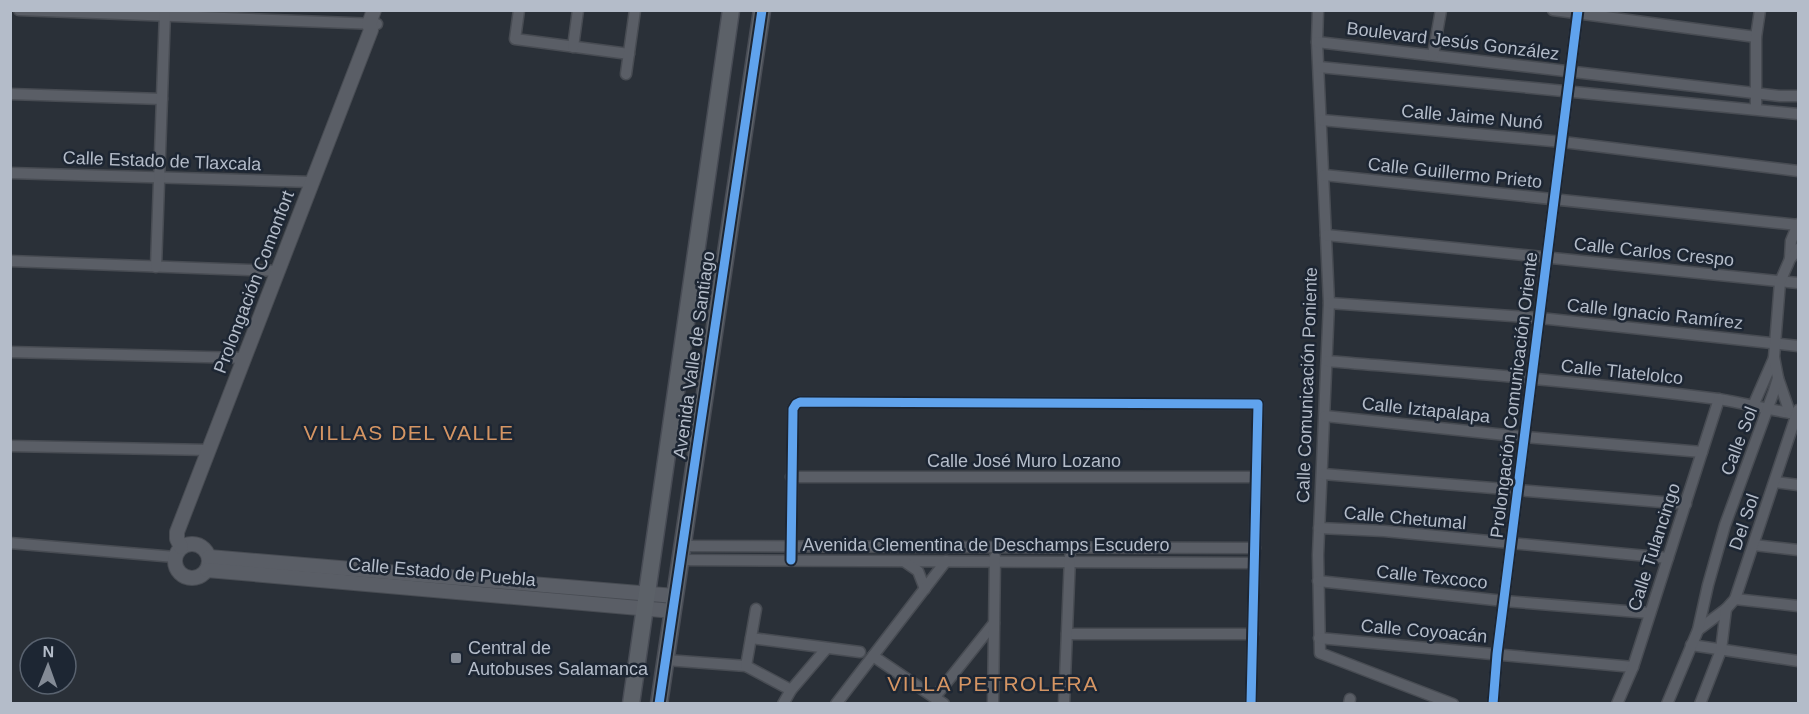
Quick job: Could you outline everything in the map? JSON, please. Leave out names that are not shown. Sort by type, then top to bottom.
[{"type":"main road","name":"Avenida Valle de Santiago","points":[[631,704],[731,10]]},
{"type":"main road","name":"Avenida Valle de Santiago","points":[[659,704],[762,10]]},
{"type":"street","points":[[19,10],[373,22]]},
{"type":"street","name":"Prolongación Comonfort","points":[[178,552],[177,532],[208,450],[373,22],[383,10]]},
{"type":"street","points":[[519,10],[515,39],[628,54]]},
{"type":"street","points":[[573,46],[578,10]]},
{"type":"street","points":[[626,74],[635,10]]},
{"type":"street","name":"Calle Comunicación Poniente","points":[[1318,10],[1317,42],[1329,303],[1319,528],[1320,653],[1453,704]]},
{"type":"street","points":[[1433,55],[1441,10]]},
{"type":"street","points":[[1553,10],[1756,37]]},
{"type":"street","points":[[1756,109],[1756,37],[1760,10]]},
{"type":"street","name":"Prolongación Comunicación Oriente","points":[[1493,704],[1497,654],[1578,12]]},
{"type":"street","points":[[156,267],[165,14]]},
{"type":"street","name":"Boulevard Jesús González","points":[[1317,42],[1780,96],[1798,96]]},
{"type":"street","name":"Boulevard Jesús González","points":[[1319,67],[1797,113]]},
{"type":"street","points":[[10,94],[162,99]]},
{"type":"street","points":[[1780,96],[1797,113]]},
{"type":"street","name":"Calle Jaime Nunó","points":[[1321,120],[1563,142],[1798,171]]},
{"type":"street","name":"Calle Estado de Tlaxcala","points":[[10,173],[312,182]]},
{"type":"street","name":"Calle Guillermo Prieto","points":[[1324,175],[1798,225]]},
{"type":"street","points":[[1790,259],[1791,241],[1798,225]]},
{"type":"street","name":"Calle Carlos Crespo","points":[[1326,236],[1798,284]]},
{"type":"street","name":"Calle Sol","points":[[1691,645],[1698,630],[1725,525],[1778,378],[1774,344],[1780,282],[1790,259],[1798,249]]},
{"type":"street","points":[[10,261],[278,271]]},
{"type":"street","name":"Calle Ignacio Ramírez","points":[[1329,303],[1540,318],[1798,346]]},
{"type":"street","points":[[10,352],[244,358]]},
{"type":"street","points":[[1753,406],[1774,357]]},
{"type":"street","name":"Calle Tlatelolco","points":[[1327,361],[1532,379],[1719,399],[1768,411],[1796,413]]},
{"type":"street","points":[[1778,378],[1796,413]]},
{"type":"street","name":"Calle Tulancingo","points":[[1617,704],[1633,667],[1719,399]]},
{"type":"street","points":[[791,560],[793,409],[800,402],[1258,404],[1251,704]]},
{"type":"street","name":"Del Sol","points":[[1698,630],[1726,609],[1735,599],[1796,413]]},
{"type":"street","name":"Calle Iztapalapa","points":[[1325,416],[1525,437],[1702,452]]},
{"type":"street","points":[[10,446],[208,450]]},
{"type":"street","points":[[1323,474],[1686,504]]},
{"type":"street","name":"Calle José Muro Lozano","points":[[791,477],[1256,477]]},
{"type":"street","points":[[1775,482],[1798,485]]},
{"type":"street","name":"Calle Chetumal","points":[[1319,528],[1395,532],[1668,558]]},
{"type":"street","points":[[10,543],[178,552],[192,543],[198,544],[203,547],[208,563],[198,577],[186,577],[177,569],[178,552]]},
{"type":"street","points":[[1754,545],[1798,550]]},
{"type":"street","name":"Avenida Clementina de Deschamps Escudero","points":[[681,553],[791,547],[1255,548]]},
{"type":"street","points":[[993,704],[995,547]]},
{"type":"street","points":[[1064,704],[1070,548]]},
{"type":"street","name":"Avenida Clementina de Deschamps Escudero","points":[[681,553],[791,560],[1254,563]]},
{"type":"street","points":[[902,561],[918,571],[925,589]]},
{"type":"street","points":[[836,704],[946,561]]},
{"type":"street","name":"Calle Estado de Puebla","points":[[208,563],[674,603]]},
{"type":"street","name":"Calle Texcoco","points":[[1318,581],[1504,601],[1650,613]]},
{"type":"street","points":[[1735,599],[1798,606]]},
{"type":"street","points":[[746,666],[756,609]]},
{"type":"street","points":[[1700,704],[1721,650],[1726,609]]},
{"type":"street","points":[[873,656],[940,700],[994,623]]},
{"type":"street","points":[[1067,634],[1253,634]]},
{"type":"street","points":[[751,638],[860,652]]},
{"type":"street","name":"Calle Coyoacán","points":[[1319,638],[1633,667]]},
{"type":"street","points":[[1671,703],[1691,645],[1798,662]]},
{"type":"street","points":[[783,704],[791,690],[826,649]]},
{"type":"street","points":[[666,660],[746,666],[791,690]]},
{"type":"cycle path","points":[[659,704],[762,10]]},
{"type":"cycle path","points":[[1493,704],[1497,654],[1578,10]]},
{"type":"cycle path","points":[[791,560],[793,409],[800,402],[1258,404],[1251,704]]},
{"type":"place","name":"Central de Autobuses Salamanca","points":[[456,658]]},
{"type":"district","name":"VILLAS DEL VALLE","points":[[409,432]]},
{"type":"district","name":"VILLA PETROLERA","points":[[993,683]]}]
